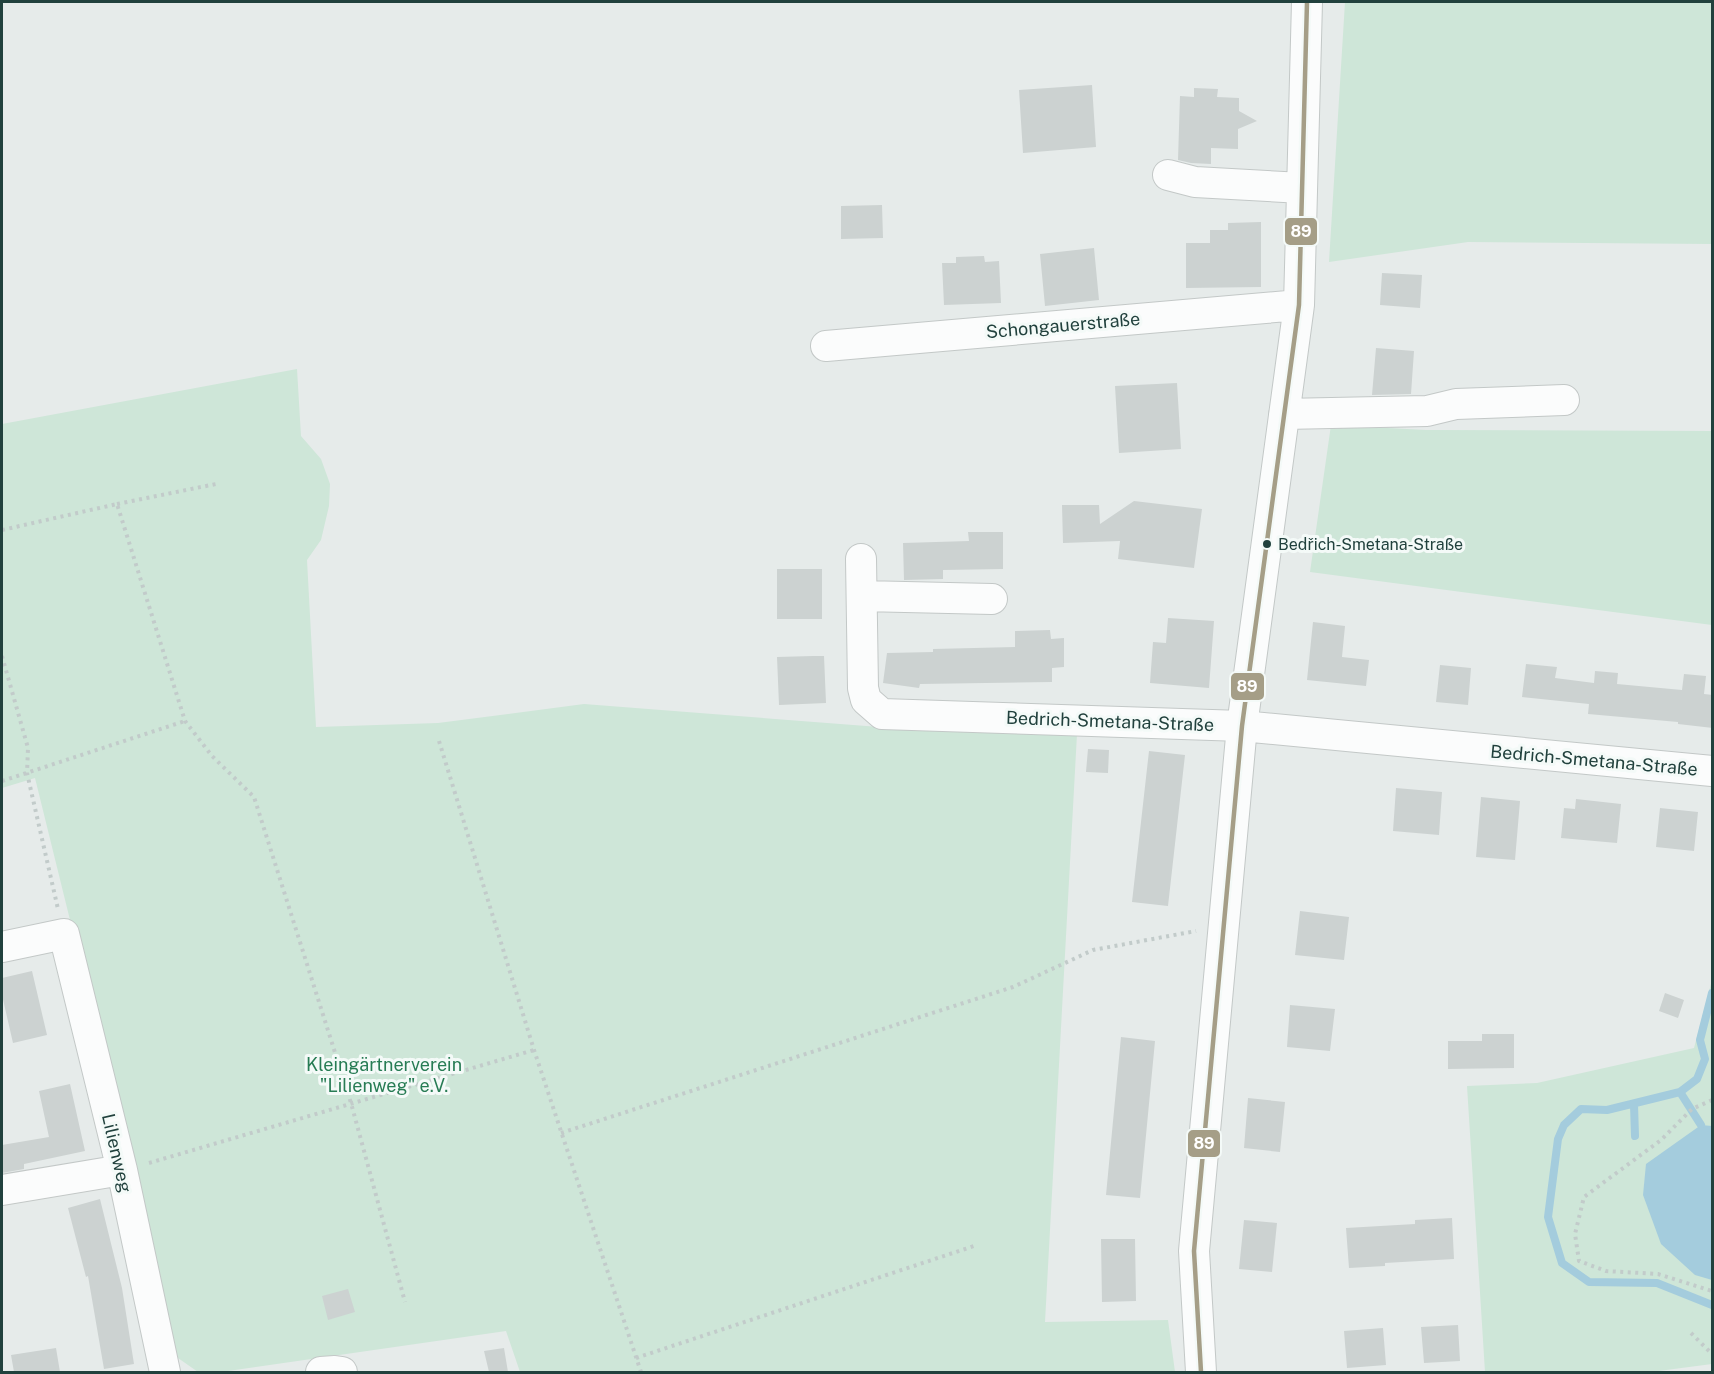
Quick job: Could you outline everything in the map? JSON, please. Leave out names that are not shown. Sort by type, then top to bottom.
[{"type":"street","points":[[1201,1372],[1194,1251],[1242,726],[1299,305],[1307,2]]},
{"type":"street","points":[[1168,176],[1195,182],[1302,188]]},
{"type":"street","name":"Schongauerstraße","points":[[826,346],[1299,305]]},
{"type":"street","points":[[1284,414],[1427,411],[1456,404],[1563,400]]},
{"type":"street","name":"Bedrich-Smetana-Straße","points":[[861,558],[863,688],[866,700],[882,714],[1242,726],[1713,771]]},
{"type":"street","points":[[862,596],[992,598]]},
{"type":"street","points":[[2,947],[64,934]]},
{"type":"street","name":"Lilienweg","points":[[64,934],[122,1170],[165,1372]]},
{"type":"street","points":[[2,1190],[122,1170]]},
{"type":"street","points":[[321,1372],[342,1372]]},
{"type":"path","points":[[2,530],[216,484]]},
{"type":"path","points":[[117,504],[185,721],[212,756],[254,797],[351,1103],[405,1302]]},
{"type":"path","points":[[2,656],[28,748],[27,773],[64,934]]},
{"type":"path","points":[[2,781],[185,721]]},
{"type":"path","points":[[439,741],[534,1050],[641,1372]]},
{"type":"path","points":[[561,1133],[1013,987],[1093,950],[1185,932],[1224,929]]},
{"type":"path","points":[[122,1170],[534,1050]]},
{"type":"path","points":[[1713,1094],[1711,1101],[1692,1109],[1660,1140],[1584,1197],[1575,1234],[1579,1261],[1606,1271],[1658,1274],[1713,1291]]},
{"type":"path","points":[[636,1358],[974,1246]]},
{"type":"path","points":[[1691,1333],[1713,1354]]},
{"type":"green space","points":[[1345,2],[1712,2],[1712,244],[1468,242],[1329,262]]},
{"type":"green space","name":"Kleingärtnerverein \"Lilienweg\" e.V.","points":[[297,369],[301,436],[321,459],[330,484],[329,506],[321,540],[307,560],[316,727],[438,723],[584,704],[879,727],[1077,734],[1045,1322],[1168,1320],[1175,1372],[520,1372],[506,1331],[221,1372],[198,1372],[178,1358],[35,778],[2,788],[2,424]]},
{"type":"green space","points":[[1331,425],[1426,430],[1712,431],[1712,625],[1310,572]]},
{"type":"green space","points":[[1712,980],[1712,1364],[1651,1372],[1485,1372],[1467,1086],[1537,1083],[1694,1048]]},
{"type":"water","points":[[1701,1125],[1712,1126],[1712,1280],[1695,1275],[1661,1244],[1643,1195],[1646,1164]]},
{"type":"building","points":[[1092,85],[1096,147],[1023,153],[1019,90]]},
{"type":"building","points":[[1194,88],[1218,89],[1217,97],[1239,98],[1239,111],[1257,121],[1238,129],[1238,149],[1211,148],[1211,164],[1178,160],[1180,96],[1194,97]]},
{"type":"building","points":[[882,205],[883,238],[841,239],[841,206]]},
{"type":"building","points":[[1261,222],[1261,287],[1186,288],[1186,243],[1210,243],[1210,230],[1228,230],[1228,223]]},
{"type":"building","points":[[1094,248],[1099,300],[1045,306],[1040,254]]},
{"type":"building","points":[[984,256],[985,262],[999,261],[1001,303],[944,305],[942,263],[956,263],[956,257]]},
{"type":"building","points":[[1382,273],[1422,275],[1420,308],[1380,305]]},
{"type":"building","points":[[1376,348],[1414,351],[1411,394],[1372,395]]},
{"type":"building","points":[[1177,383],[1181,449],[1119,453],[1115,386]]},
{"type":"building","points":[[1134,501],[1202,509],[1194,568],[1118,559],[1120,541],[1063,543],[1062,505],[1099,505],[1100,524]]},
{"type":"building","points":[[968,532],[1003,532],[1003,569],[943,570],[943,579],[904,580],[903,543],[969,541]]},
{"type":"building","points":[[777,569],[822,569],[822,619],[777,619]]},
{"type":"building","points":[[1168,618],[1214,621],[1209,688],[1150,683],[1153,642],[1166,643]]},
{"type":"building","points":[[1313,622],[1345,626],[1342,657],[1369,660],[1366,686],[1307,680]]},
{"type":"building","points":[[1050,630],[1051,639],[1064,638],[1064,667],[1052,668],[1052,682],[920,684],[919,688],[883,683],[887,653],[933,652],[933,649],[1015,647],[1015,631]]},
{"type":"building","points":[[824,656],[826,703],[779,705],[777,657]]},
{"type":"building","points":[[1526,664],[1557,667],[1555,678],[1594,683],[1595,671],[1618,673],[1617,684],[1682,690],[1684,674],[1706,676],[1704,694],[1713,695],[1713,728],[1678,724],[1678,722],[1588,714],[1589,704],[1522,697]]},
{"type":"building","points":[[1440,665],[1471,668],[1468,705],[1436,702]]},
{"type":"building","points":[[1088,749],[1109,750],[1108,773],[1086,772]]},
{"type":"building","points":[[1149,751],[1185,755],[1168,906],[1132,902]]},
{"type":"building","points":[[1396,788],[1442,792],[1439,835],[1393,831]]},
{"type":"building","points":[[1481,797],[1520,801],[1515,860],[1476,857]]},
{"type":"building","points":[[1576,799],[1621,804],[1617,843],[1561,838],[1564,808],[1575,809]]},
{"type":"building","points":[[1660,808],[1698,812],[1694,851],[1656,847]]},
{"type":"building","points":[[1300,911],[1349,917],[1344,960],[1295,955]]},
{"type":"building","points":[[32,971],[47,1035],[13,1043],[2,995],[2,978]]},
{"type":"building","points":[[1665,993],[1684,1000],[1678,1018],[1659,1011]]},
{"type":"building","points":[[1290,1005],[1335,1009],[1330,1051],[1287,1047]]},
{"type":"building","points":[[1482,1034],[1514,1034],[1514,1068],[1448,1069],[1448,1041],[1482,1041]]},
{"type":"building","points":[[1121,1037],[1155,1041],[1140,1198],[1106,1195]]},
{"type":"building","points":[[70,1084],[85,1151],[24,1164],[24,1169],[2,1173],[2,1145],[49,1137],[39,1091]]},
{"type":"building","points":[[1248,1098],[1285,1102],[1280,1152],[1244,1148]]},
{"type":"building","points":[[100,1199],[122,1288],[134,1364],[104,1369],[88,1276],[86,1277],[68,1208]]},
{"type":"building","points":[[1452,1218],[1454,1259],[1385,1263],[1385,1266],[1349,1268],[1346,1228],[1415,1224],[1415,1220]]},
{"type":"building","points":[[1244,1220],[1277,1223],[1272,1272],[1239,1269]]},
{"type":"building","points":[[1101,1239],[1135,1239],[1136,1301],[1102,1302]]},
{"type":"building","points":[[348,1289],[355,1312],[328,1320],[322,1296]]},
{"type":"building","points":[[1458,1325],[1460,1361],[1424,1363],[1421,1327]]},
{"type":"building","points":[[1383,1328],[1386,1365],[1347,1368],[1344,1331]]},
{"type":"building","points":[[56,1348],[60,1372],[14,1372],[11,1355]]},
{"type":"building","points":[[504,1348],[508,1372],[489,1372],[484,1351]]},
{"type":"waterway","points":[[1712,993],[1700,1040],[1705,1059],[1697,1079],[1680,1092],[1607,1110],[1581,1109],[1564,1125],[1558,1139],[1548,1217],[1562,1263],[1589,1282],[1657,1283],[1712,1305]]},
{"type":"waterway","points":[[1680,1092],[1701,1125]]},
{"type":"waterway","points":[[1634,1104],[1635,1136]]},
{"type":"transit line","name":"89","points":[[1201,1372],[1194,1251],[1242,726],[1299,305],[1307,2]]},
{"type":"place","name":"Bedřich-Smetana-Straße","points":[[1267,544]]}]
